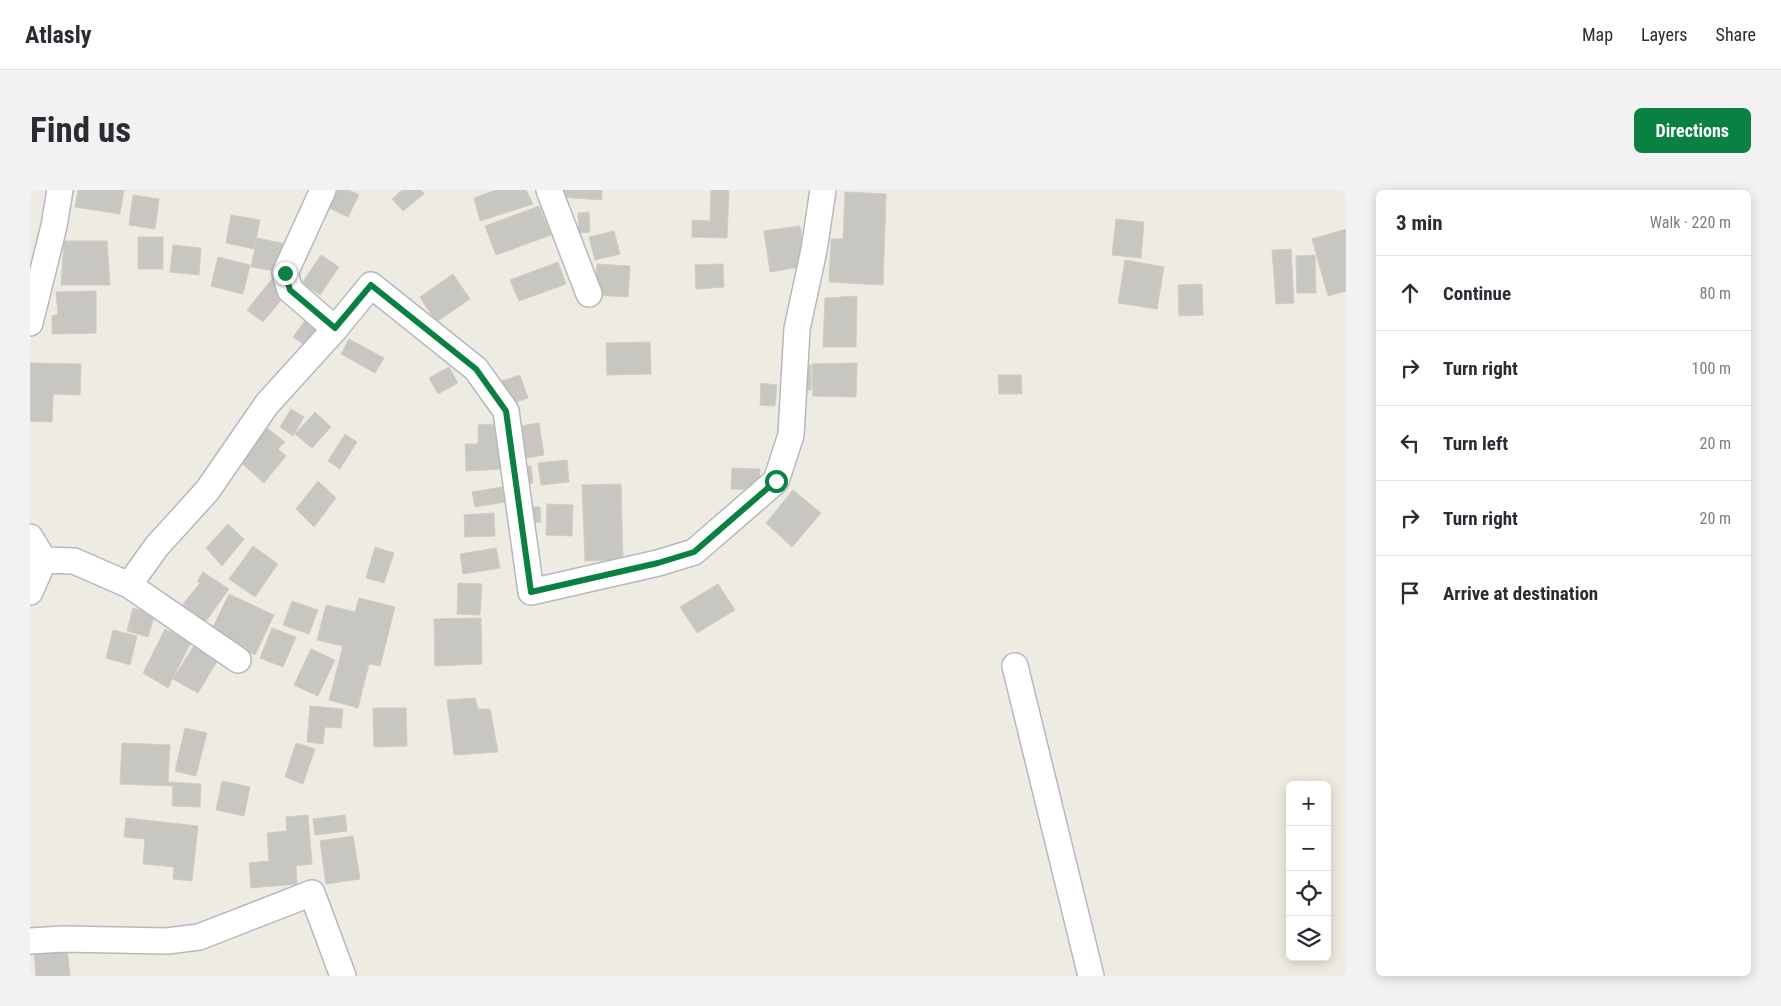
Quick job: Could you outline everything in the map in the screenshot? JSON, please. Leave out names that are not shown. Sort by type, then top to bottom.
[{"type":"street","points":[[30,323],[54,226],[60,190]]},
{"type":"street","points":[[323,190],[285,273],[290,290],[335,328]]},
{"type":"street","points":[[549,190],[589,294]]},
{"type":"street","points":[[129,585],[157,546],[206,491],[267,404],[371,285],[476,369],[506,411],[531,592],[658,563],[694,552],[776,481],[791,435],[797,329],[814,250],[823,190]]},
{"type":"street","points":[[30,537],[44,560]]},
{"type":"street","points":[[44,560],[74,561],[129,585],[238,660]]},
{"type":"street","points":[[30,592],[44,560]]},
{"type":"street","points":[[1014,666],[1090,976]]},
{"type":"street","points":[[30,941],[63,939],[167,941],[199,937],[312,893],[343,976]]},
{"type":"building","points":[[78,190],[124,190],[120,214],[75,207]]},
{"type":"building","points":[[331,190],[349,190],[359,195],[348,217],[323,205]]},
{"type":"building","points":[[402,190],[421,190],[424,194],[403,211],[392,199]]},
{"type":"building","points":[[496,190],[526,190],[533,204],[480,221],[474,198]]},
{"type":"building","points":[[560,190],[602,190],[602,200],[559,197]]},
{"type":"building","points":[[711,190],[729,190],[727,238],[692,237],[692,220],[710,221]]},
{"type":"building","points":[[845,192],[886,194],[883,285],[829,282],[831,239],[843,239]]},
{"type":"building","points":[[133,195],[159,199],[155,229],[129,225]]},
{"type":"building","points":[[539,206],[551,235],[496,255],[485,226]]},
{"type":"building","points":[[589,212],[590,232],[579,233],[578,213]]},
{"type":"building","points":[[231,215],[260,220],[254,249],[226,243]]},
{"type":"building","points":[[1116,219],[1144,222],[1141,258],[1112,255]]},
{"type":"building","points":[[800,226],[807,266],[770,272],[764,231]]},
{"type":"building","points":[[1346,229],[1346,291],[1328,296],[1312,239]]},
{"type":"building","points":[[614,231],[620,254],[595,260],[589,237]]},
{"type":"building","points":[[138,237],[163,237],[163,269],[138,269]]},
{"type":"building","points":[[257,238],[286,244],[280,272],[251,267]]},
{"type":"building","points":[[64,241],[107,241],[110,285],[61,285]]},
{"type":"building","points":[[173,245],[201,248],[199,275],[170,272]]},
{"type":"building","points":[[1291,249],[1294,303],[1276,304],[1272,250]]},
{"type":"building","points":[[321,255],[339,267],[320,295],[302,283]]},
{"type":"building","points":[[1315,255],[1316,293],[1297,293],[1296,256]]},
{"type":"building","points":[[218,257],[250,265],[243,294],[211,286]]},
{"type":"building","points":[[1125,260],[1164,267],[1157,309],[1118,303]]},
{"type":"building","points":[[558,262],[566,284],[519,301],[510,280]]},
{"type":"building","points":[[597,264],[630,266],[628,297],[595,295]]},
{"type":"building","points":[[723,264],[724,287],[696,289],[695,265]]},
{"type":"building","points":[[453,274],[470,299],[436,322],[420,297]]},
{"type":"building","points":[[272,279],[288,292],[263,322],[247,310]]},
{"type":"building","points":[[1202,284],[1203,315],[1179,316],[1178,285]]},
{"type":"building","points":[[96,291],[96,333],[52,334],[52,316],[58,314],[56,292]]},
{"type":"building","points":[[857,296],[856,347],[823,347],[825,298]]},
{"type":"building","points":[[307,318],[326,331],[313,351],[293,337]]},
{"type":"building","points":[[349,339],[384,358],[375,373],[341,354]]},
{"type":"building","points":[[650,342],[651,374],[607,375],[606,343]]},
{"type":"building","points":[[30,363],[81,364],[80,395],[53,394],[52,422],[30,421]]},
{"type":"building","points":[[857,363],[856,397],[813,396],[812,364]]},
{"type":"building","points":[[803,365],[811,365],[811,390],[803,390]]},
{"type":"building","points":[[449,367],[458,383],[438,394],[429,378]]},
{"type":"building","points":[[520,375],[528,398],[505,406],[496,383]]},
{"type":"building","points":[[998,375],[1021,375],[1022,394],[999,394]]},
{"type":"building","points":[[761,383],[777,385],[775,406],[760,405]]},
{"type":"building","points":[[291,409],[304,417],[293,436],[280,427]]},
{"type":"building","points":[[315,412],[331,427],[312,448],[295,434]]},
{"type":"building","points":[[539,423],[544,455],[526,458],[521,426]]},
{"type":"building","points":[[500,424],[503,469],[466,471],[465,444],[478,444],[478,425]]},
{"type":"building","points":[[266,427],[285,442],[278,449],[286,456],[264,483],[237,459]]},
{"type":"building","points":[[345,434],[357,442],[340,469],[328,461]]},
{"type":"building","points":[[567,460],[569,482],[541,485],[538,463]]},
{"type":"building","points":[[531,466],[533,483],[521,484],[520,467]]},
{"type":"building","points":[[732,468],[760,469],[759,490],[731,489]]},
{"type":"building","points":[[318,481],[336,498],[314,527],[296,509]]},
{"type":"building","points":[[621,484],[623,560],[585,561],[582,485]]},
{"type":"building","points":[[502,487],[505,502],[475,507],[472,492]]},
{"type":"building","points":[[793,490],[821,513],[792,547],[766,523]]},
{"type":"building","points":[[547,504],[573,505],[572,536],[546,535]]},
{"type":"building","points":[[527,507],[540,507],[541,522],[527,523]]},
{"type":"building","points":[[494,513],[495,536],[465,537],[464,515]]},
{"type":"building","points":[[228,524],[244,539],[222,566],[206,548]]},
{"type":"building","points":[[253,546],[278,564],[255,597],[229,579]]},
{"type":"building","points":[[375,547],[394,553],[384,583],[366,578]]},
{"type":"building","points":[[496,548],[500,568],[463,574],[460,554]]},
{"type":"building","points":[[203,572],[229,589],[201,628],[179,609],[200,583],[197,582]]},
{"type":"building","points":[[458,583],[482,584],[480,615],[457,614]]},
{"type":"building","points":[[718,584],[735,610],[697,633],[680,607]]},
{"type":"building","points":[[229,594],[274,615],[255,655],[210,633]]},
{"type":"building","points":[[359,598],[395,607],[380,666],[369,664],[358,708],[329,700],[343,646],[317,640],[326,605],[355,612]]},
{"type":"building","points":[[292,601],[318,610],[309,634],[283,625]]},
{"type":"building","points":[[133,608],[155,614],[148,637],[127,631]]},
{"type":"building","points":[[481,618],[482,664],[435,666],[434,619]]},
{"type":"building","points":[[272,628],[296,637],[283,667],[260,658]]},
{"type":"building","points":[[165,629],[191,642],[168,688],[143,673]]},
{"type":"building","points":[[113,630],[137,636],[130,665],[106,658]]},
{"type":"building","points":[[195,644],[219,658],[198,693],[173,679]]},
{"type":"building","points":[[311,649],[335,660],[318,696],[294,685]]},
{"type":"building","points":[[475,698],[478,709],[490,709],[498,752],[454,755],[447,700]]},
{"type":"building","points":[[310,706],[343,709],[341,728],[325,727],[323,744],[307,742]]},
{"type":"building","points":[[373,708],[406,708],[407,746],[374,747]]},
{"type":"building","points":[[185,728],[207,733],[196,776],[175,771]]},
{"type":"building","points":[[122,743],[170,745],[168,782],[201,784],[200,807],[172,806],[173,786],[120,784]]},
{"type":"building","points":[[296,743],[315,749],[303,784],[285,777]]},
{"type":"building","points":[[222,781],[250,787],[244,816],[216,810]]},
{"type":"building","points":[[308,815],[312,864],[296,866],[297,884],[251,888],[249,863],[269,861],[267,833],[287,831],[286,817]]},
{"type":"building","points":[[345,815],[347,831],[315,835],[313,819]]},
{"type":"building","points":[[126,818],[198,826],[192,881],[173,879],[174,867],[143,864],[145,839],[124,837]]},
{"type":"building","points":[[353,836],[360,879],[326,884],[320,841]]},
{"type":"building","points":[[67,949],[70,976],[36,976],[34,953]]},
{"type":"route","points":[[285,273],[290,290],[335,328],[371,285],[476,369],[506,411],[531,592],[658,563],[694,552],[776,481]]}]
